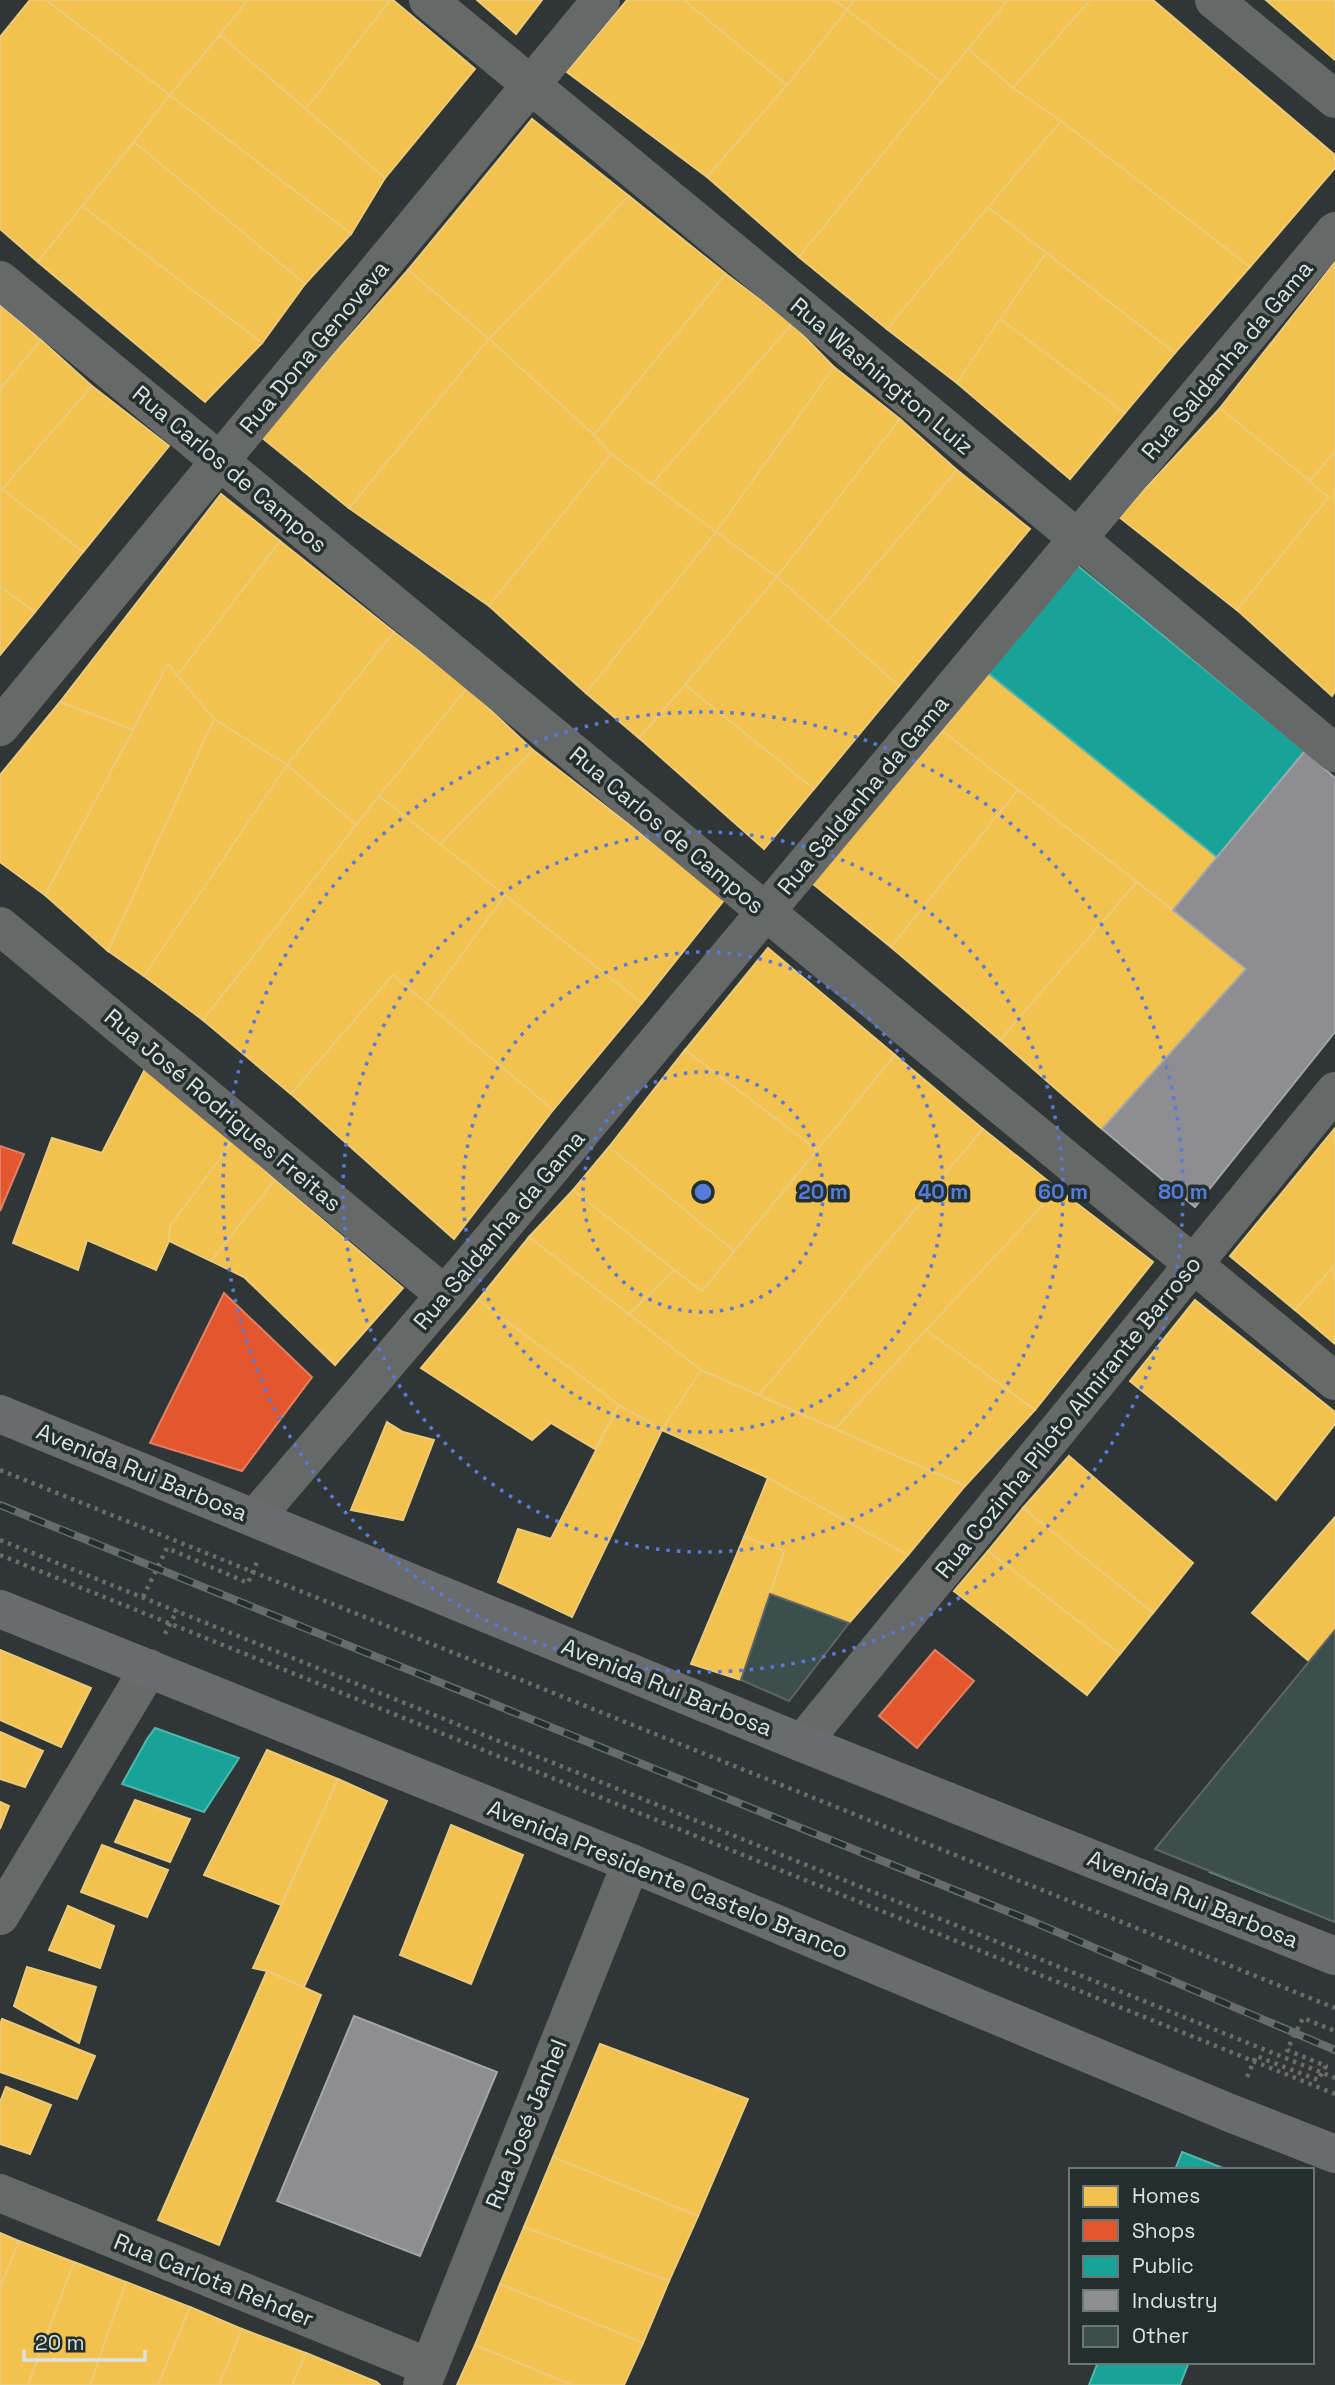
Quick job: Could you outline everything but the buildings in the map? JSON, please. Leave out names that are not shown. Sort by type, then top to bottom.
[{"type":"main road","name":"Avenida Rui Barbosa","points":[[0,1414],[802,1743],[1335,1956]]},
{"type":"main road","name":"Avenida Presidente Castelo Branco","points":[[0,1609],[631,1863],[1230,2113],[1335,2154]]},
{"type":"street","name":"Rua Washington Luiz","points":[[428,0],[1335,754]]},
{"type":"street","name":"Rua Dona Genoveva","points":[[0,727],[601,0]]},
{"type":"street","points":[[1214,0],[1335,99]]},
{"type":"street","name":"Rua Saldanha da Gama","points":[[263,1522],[445,1295],[1335,231]]},
{"type":"street","name":"Rua Carlos de Campos","points":[[0,279],[1335,1381]]},
{"type":"street","name":"Rua José Rodrigues Freitas","points":[[0,926],[445,1295]]},
{"type":"street","name":"Rua Cozinha Piloto Almirante Barroso","points":[[802,1743],[1335,1091]]},
{"type":"street","points":[[0,1916],[149,1668]]},
{"type":"street","name":"Rua José Janhel","points":[[425,2376],[631,1863]]},
{"type":"street","name":"Rua Carlota Rehder","points":[[0,2193],[425,2376]]},
{"type":"path","points":[[0,1470],[1335,2008]]},
{"type":"path","points":[[149,1668],[177,1610],[143,1596],[167,1548],[248,1583],[263,1522]]},
{"type":"path","points":[[0,1540],[1335,2078]]},
{"type":"path","points":[[0,1555],[1335,2094]]},
{"type":"path","points":[[1230,2113],[1256,2056],[1318,2081],[1326,2066],[1287,2050],[1303,2018],[1335,2031]]},
{"type":"railway","points":[[0,1505],[1029,1920],[1335,2050]]}]
